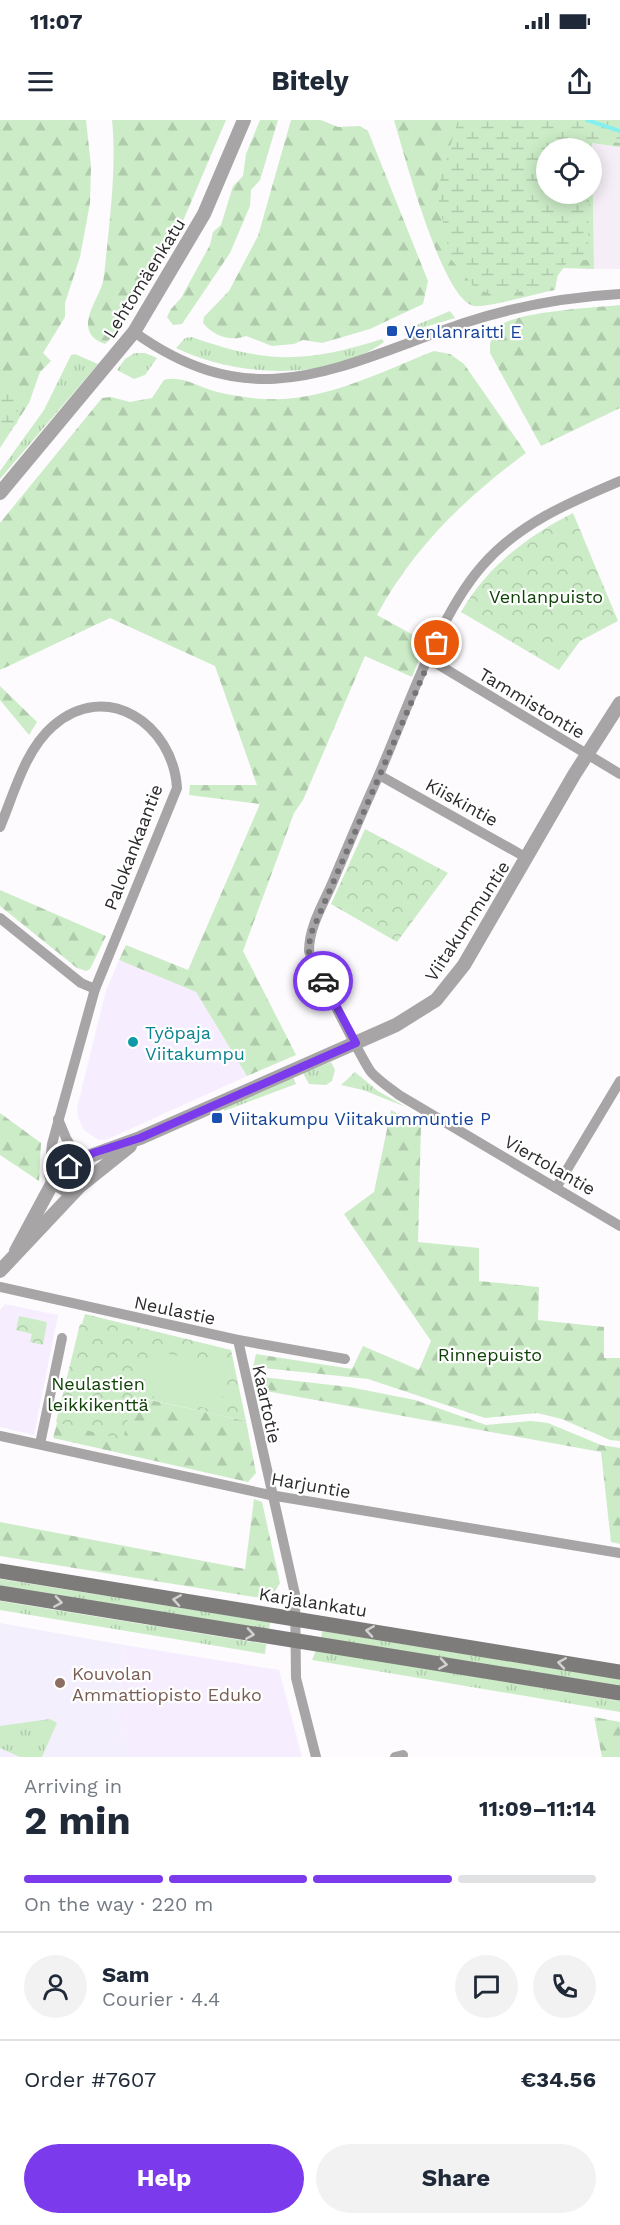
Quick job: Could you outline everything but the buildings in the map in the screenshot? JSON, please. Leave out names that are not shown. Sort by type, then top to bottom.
[{"type":"main road","name":"Karjalankatu","points":[[0,1571],[620,1672]]},
{"type":"main road","points":[[0,1593],[620,1693]]},
{"type":"street","name":"Lehtomäenkatu","points":[[0,493],[134,332],[204,214],[244,120]]},
{"type":"street","points":[[134,332],[173,358],[208,372],[251,379],[278,380],[337,370],[510,309],[580,296],[620,294]]},
{"type":"street","name":"Viertolantie","points":[[620,481],[564,505],[529,526],[493,554],[460,596],[429,659],[310,936],[309,953],[371,1072],[399,1095],[620,1226]]},
{"type":"street","name":"Tammistontie","points":[[429,659],[586,756],[620,774]]},
{"type":"street","name":"Viitakummuntie","points":[[52,1184],[80,1160],[140,1138],[356,1043],[426,1008],[446,990],[464,965],[586,756],[620,703]]},
{"type":"street","name":"Palokankaantie","points":[[0,827],[33,750],[53,725],[69,715],[87,709],[118,710],[146,723],[164,743],[176,772],[177,788],[95,989],[58,1118],[50,1160],[49,1175],[52,1184]]},
{"type":"street","name":"Kiiskintie","points":[[379,775],[527,858]]},
{"type":"street","points":[[0,918],[81,983],[95,989]]},
{"type":"street","points":[[556,1188],[620,1081]]},
{"type":"street","points":[[0,1271],[16,1251],[78,1188],[80,1160],[66,1138],[58,1118]]},
{"type":"street","name":"Viitakummuntie","points":[[78,1188],[140,1138]]},
{"type":"street","points":[[16,1251],[52,1184],[64,1191],[78,1188]]},
{"type":"street","name":"Neulastie","points":[[0,1287],[238,1340],[345,1359]]},
{"type":"street","points":[[40,1444],[62,1338]]},
{"type":"street","name":"Kaartotie","points":[[238,1340],[270,1495],[295,1594],[296,1678],[316,1757]]},
{"type":"street","name":"Harjuntie","points":[[0,1436],[270,1495],[620,1553]]},
{"type":"shaded area","points":[[602,144],[620,147],[620,269],[594,269],[593,204],[602,204]]},
{"type":"shaded area","points":[[119,960],[196,992],[247,1076],[108,1139],[99,1140],[84,1130],[78,1118],[77,1108],[106,991]]},
{"type":"shaded area","points":[[5,1304],[58,1315],[34,1435],[0,1427],[0,1310]]},
{"type":"shaded area","name":"Kouvolan Ammattiopisto Eduko","points":[[0,1623],[124,1645],[117,1721],[131,1757],[0,1757]]},
{"type":"shaded area","points":[[124,1645],[279,1670],[302,1757],[131,1757],[117,1721]]},
{"type":"green space","points":[[0,120],[86,120],[91,166],[90,203],[80,257],[65,303],[65,317],[43,353],[51,361],[40,372],[29,403],[0,448]]},
{"type":"green space","points":[[112,120],[226,120],[180,228],[141,278],[115,334],[105,344],[93,337],[88,325],[90,313],[104,276],[113,178]]},
{"type":"green space","points":[[260,120],[278,120],[260,180],[251,190],[250,206],[230,253],[182,324],[173,325],[167,317],[181,298],[210,245],[213,232],[221,225],[233,186],[243,176],[246,154]]},
{"type":"green space","points":[[291,120],[321,120],[338,127],[360,126],[368,131],[428,281],[423,304],[370,329],[322,343],[303,340],[294,344],[272,346],[246,336],[223,337],[203,323],[204,317],[229,291],[258,236]]},
{"type":"green space","points":[[394,120],[620,120],[620,147],[602,144],[602,138],[536,138],[536,204],[593,204],[594,269],[559,268],[555,290],[481,306],[474,306],[462,298],[449,279],[437,253],[415,192]]},
{"type":"green space","points":[[458,120],[620,120],[620,143],[602,141],[602,138],[536,138],[536,204],[589,204],[588,260],[568,261],[552,284],[498,297],[475,288],[450,258],[437,191]]},
{"type":"green space","points":[[620,305],[620,408],[541,446],[490,353],[493,332],[497,327],[521,317]]},
{"type":"green space","points":[[450,311],[455,318],[408,332],[407,329]]},
{"type":"green space","points":[[192,337],[243,352],[287,357],[331,353],[382,339],[384,342],[362,355],[337,364],[282,371],[226,365],[176,348],[185,338]]},
{"type":"green space","points":[[434,351],[450,354],[464,364],[526,453],[482,488],[442,526],[407,568],[377,615],[426,642],[412,677],[365,656],[303,800],[294,813],[243,951],[296,1055],[247,1076],[196,992],[119,960],[126,945],[188,970],[260,804],[189,795],[190,785],[257,785],[215,666],[110,618],[0,670],[0,523],[102,398],[111,397],[130,402],[152,398],[164,380],[171,379],[217,392],[251,398],[285,399],[307,396],[351,384]]},
{"type":"green space","points":[[135,353],[145,353],[157,358],[145,375],[134,379],[117,370],[125,359]]},
{"type":"green space","points":[[75,354],[98,364],[0,479],[0,471],[44,410],[71,355]]},
{"type":"green space","points":[[0,386],[19,398],[17,423],[0,441]]},
{"type":"green space","name":"Venlanpuisto","points":[[573,513],[618,621],[580,641],[559,670],[461,612],[483,580],[509,554],[539,532]]},
{"type":"green space","points":[[0,686],[37,722],[29,735],[0,700]]},
{"type":"green space","points":[[365,829],[448,873],[397,942],[331,904]]},
{"type":"green space","points":[[0,890],[106,936],[90,969],[86,971],[77,968],[0,906]]},
{"type":"green space","points":[[331,1062],[335,1070],[332,1081],[326,1085],[309,1084],[303,1073]]},
{"type":"green space","points":[[355,1072],[378,1091],[406,1107],[363,1090],[341,1085]]},
{"type":"green space","points":[[293,1077],[296,1084],[224,1111],[223,1107]]},
{"type":"green space","name":"Rinnepuisto","points":[[391,1110],[421,1126],[418,1242],[479,1248],[479,1281],[539,1287],[538,1320],[604,1327],[604,1358],[620,1358],[620,1441],[610,1440],[562,1419],[537,1413],[485,1418],[368,1379],[253,1367],[256,1354],[352,1369],[363,1346],[419,1370],[431,1341],[344,1214],[374,1192]]},
{"type":"green space","points":[[0,1113],[41,1143],[39,1181],[0,1155]]},
{"type":"green space","name":"Neulastien leikkikenttä","points":[[85,1314],[231,1350],[246,1421],[133,1396],[123,1440],[56,1422],[80,1324]]},
{"type":"green space","points":[[19,1316],[47,1322],[43,1345],[30,1342],[32,1334],[16,1330]]},
{"type":"green space","points":[[151,1350],[229,1367],[219,1411],[142,1394]]},
{"type":"green space","points":[[262,1377],[349,1387],[415,1400],[486,1425],[531,1421],[548,1423],[601,1445],[620,1448],[620,1544],[611,1542],[601,1452],[255,1389]]},
{"type":"green space","name":"Neulastien leikkikenttä","points":[[68,1382],[246,1421],[256,1473],[248,1482],[53,1438]]},
{"type":"green space","points":[[254,1499],[262,1502],[280,1583],[274,1593],[261,1598],[0,1556],[0,1522],[245,1569]]},
{"type":"green space","points":[[0,1579],[270,1622],[269,1630],[0,1586]]},
{"type":"green space","points":[[0,1601],[266,1644],[265,1654],[0,1610]]},
{"type":"green space","points":[[322,1631],[620,1679],[620,1686],[321,1639]]},
{"type":"green space","points":[[316,1650],[620,1701],[620,1712],[312,1660]]},
{"type":"green space","points":[[594,1717],[620,1722],[620,1757],[602,1757]]},
{"type":"green space","points":[[50,1719],[57,1723],[42,1757],[20,1757],[0,1748],[0,1726]]},
{"type":"waterway","points":[[587,120],[620,131]]},
{"type":"way so far","points":[[323,981],[309,953],[310,936],[437,643]]},
{"type":"place","name":"Venlanraitti E","points":[[392,331]]},
{"type":"place","name":"Työpaja Viitakumpu","points":[[133,1042]]},
{"type":"place","name":"Viitakumpu Viitakummuntie P","points":[[217,1118]]},
{"type":"place","name":"Kouvolan Ammattiopisto Eduko","points":[[60,1683]]},
{"type":"route","points":[[69,1167],[93,1153],[140,1138],[356,1043],[323,981]]}]
